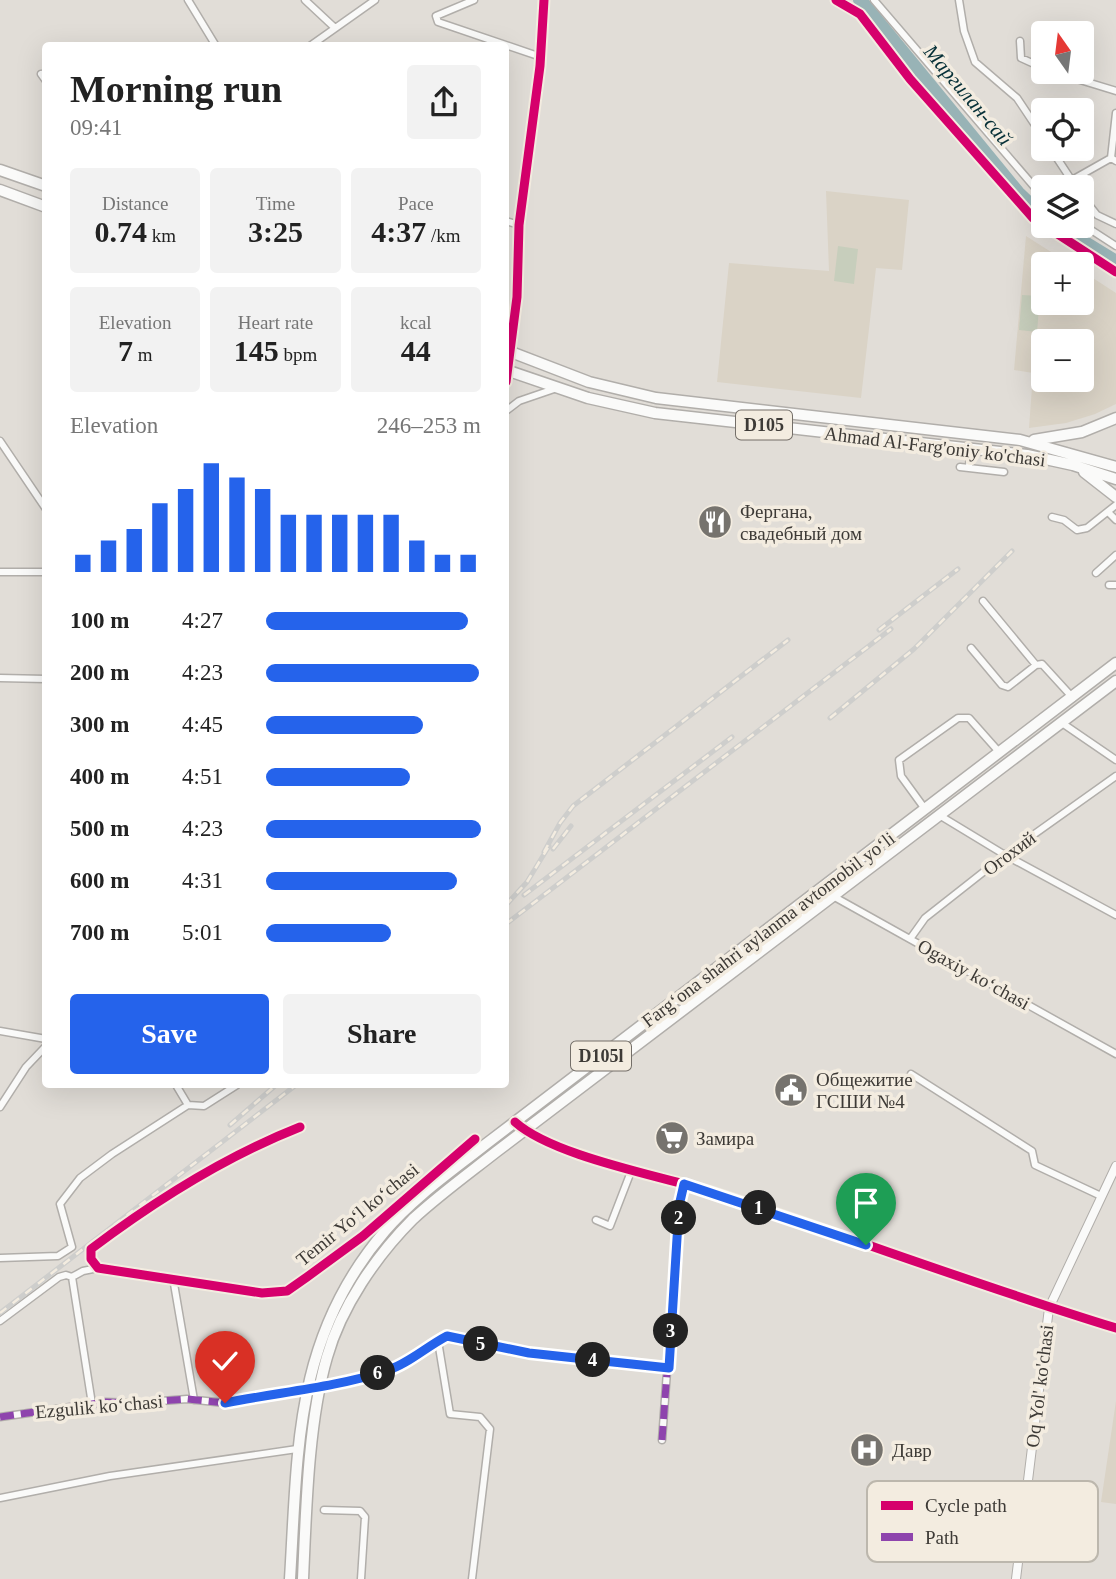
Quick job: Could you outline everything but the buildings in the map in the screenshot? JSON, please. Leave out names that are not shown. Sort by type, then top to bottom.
[{"type":"highway","points":[[0,170],[42,185]]},
{"type":"highway","points":[[0,190],[42,206]]},
{"type":"highway","name":"Ahmad Al-Farg'oniy ko'chasi","points":[[509,352],[589,382],[656,398],[1020,440],[1116,467]]},
{"type":"highway","name":"Ahmad Al-Farg'oniy ko'chasi","points":[[509,375],[655,413],[1027,455],[1073,465],[1116,479]]},
{"type":"highway","points":[[1020,440],[1042,441],[1061,437],[1116,418]]},
{"type":"highway","points":[[1073,465],[1116,497]]},
{"type":"highway","name":"Fargʻona shahri aylanma avtomobil yoʻli","points":[[290,1579],[297,1449],[306,1388],[323,1331],[337,1303],[385,1230],[433,1186],[515,1122],[1116,663]]},
{"type":"highway","name":"Fargʻona shahri aylanma avtomobil yoʻli","points":[[303,1579],[306,1511],[319,1389],[336,1332],[380,1257],[414,1219],[524,1130],[1116,681]]},
{"type":"street","points":[[188,0],[214,42]]},
{"type":"street","points":[[305,0],[335,28]]},
{"type":"street","points":[[316,42],[375,0]]},
{"type":"street","points":[[474,0],[436,16],[438,22],[497,42]]},
{"type":"street","points":[[509,340],[517,297],[519,225],[541,57],[544,0]]},
{"type":"street","points":[[836,0],[860,13],[911,79],[1033,218],[1116,272]]},
{"type":"street","points":[[874,0],[1031,183]]},
{"type":"street","points":[[960,0],[964,30],[975,62],[1017,98],[1031,119]]},
{"type":"street","points":[[1020,41],[1021,58],[1031,63]]},
{"type":"street","points":[[509,46],[541,57]]},
{"type":"street","points":[[1093,84],[1116,91]]},
{"type":"street","points":[[1089,175],[1114,160],[1116,113]]},
{"type":"street","points":[[1094,211],[1116,225]]},
{"type":"street","points":[[509,221],[519,225]]},
{"type":"street","points":[[1094,232],[1116,246]]},
{"type":"street","points":[[509,409],[519,401],[557,388]]},
{"type":"street","points":[[0,441],[42,503]]},
{"type":"street","points":[[969,468],[970,449]]},
{"type":"street","points":[[960,467],[1004,472]]},
{"type":"street","points":[[1052,517],[1064,520],[1077,530],[1087,528],[1116,505]]},
{"type":"street","points":[[1108,512],[1116,520]]},
{"type":"street","points":[[1096,573],[1116,555]]},
{"type":"street","points":[[0,572],[42,572]]},
{"type":"street","points":[[983,601],[1036,665]]},
{"type":"street","points":[[971,648],[1002,685],[1008,687],[1036,665],[1042,664],[1073,698]]},
{"type":"street","points":[[0,678],[42,679]]},
{"type":"street","points":[[926,809],[901,776],[900,760],[958,718],[970,718],[1000,753]]},
{"type":"street","points":[[1062,723],[1116,760]]},
{"type":"street","name":"Огохий","points":[[910,939],[925,918],[1005,855],[1116,776]]},
{"type":"street","points":[[939,815],[1005,855],[1116,915]]},
{"type":"street","name":"Ogaxiy koʻchasi","points":[[831,895],[1116,1054]]},
{"type":"street","points":[[0,1031],[42,1038]]},
{"type":"street","points":[[0,1107],[26,1067],[42,1049]]},
{"type":"street","points":[[911,1074],[1032,1151],[1035,1165],[1101,1196]]},
{"type":"street","points":[[178,1088],[188,1105]]},
{"type":"street","points":[[0,1258],[58,1256],[72,1247],[60,1214],[60,1204],[66,1193],[112,1154],[188,1105],[204,1106],[232,1088]]},
{"type":"street","points":[[515,1122],[524,1130],[563,1148],[684,1184],[1049,1308],[1116,1328]]},
{"type":"street","points":[[99,1268],[91,1259],[90,1249],[138,1214],[250,1147],[300,1127]]},
{"type":"street","name":"Temir Yoʻl koʻchasi","points":[[99,1268],[262,1293],[287,1291],[363,1237],[475,1139]]},
{"type":"street","name":"Oq Yol' ko'chasi","points":[[1028,1481],[1049,1308],[1116,1166]]},
{"type":"street","points":[[596,1220],[610,1226],[632,1168]]},
{"type":"street","points":[[662,1440],[679,1206],[684,1184]]},
{"type":"street","points":[[0,1321],[59,1277],[72,1277],[83,1271],[99,1268]]},
{"type":"street","points":[[72,1277],[92,1404]]},
{"type":"street","points":[[173,1278],[194,1400]]},
{"type":"street","points":[[472,1579],[490,1429],[480,1418],[450,1414],[438,1341],[447,1336],[529,1353],[669,1368]]},
{"type":"street","name":"Ezgulik koʻchasi","points":[[0,1417],[92,1404],[194,1400],[225,1403],[306,1388],[319,1389],[388,1371],[438,1341]]},
{"type":"street","points":[[0,1498],[110,1476],[297,1449]]},
{"type":"street","points":[[324,1510],[360,1511],[365,1517],[361,1579]]},
{"type":"shaded area","points":[[826,191],[909,200],[902,270],[876,268],[861,398],[717,382],[729,263],[829,271]]},
{"type":"shaded area","points":[[1026,236],[1051,252],[1031,252],[1031,315],[1094,315],[1094,279],[1116,293],[1116,404],[1066,423],[1029,428],[1032,392],[1094,392],[1094,329],[1031,329],[1031,373],[1014,370]]},
{"type":"shaded area","points":[[1116,1401],[1116,1504],[1101,1502]]},
{"type":"green space","points":[[838,246],[858,249],[854,284],[834,281]]},
{"type":"green space","points":[[1022,295],[1031,296],[1031,315],[1038,315],[1037,329],[1019,330]]},
{"type":"waterway","name":"Маргилан-сай","points":[[860,0],[1031,205]]},
{"type":"waterway","name":"Маргилан-сай","points":[[1077,238],[1116,262]]},
{"type":"railway","points":[[830,718],[914,649],[1012,551]]},
{"type":"railway","points":[[879,630],[958,569]]},
{"type":"railway","points":[[509,922],[891,629]]},
{"type":"railway","points":[[544,852],[573,806],[788,640]]},
{"type":"railway","points":[[524,895],[732,737]]},
{"type":"railway","points":[[553,849],[571,826]]},
{"type":"railway","points":[[527,882],[549,846]]},
{"type":"railway","points":[[509,902],[527,882]]},
{"type":"railway","points":[[230,1125],[273,1088]]},
{"type":"railway","points":[[0,1313],[292,1088]]},
{"type":"marked path","points":[[662,1440],[679,1206],[684,1184]]},
{"type":"marked path","points":[[0,1417],[105,1402],[136,1403],[187,1399],[225,1403],[279,1392],[319,1389],[388,1371],[447,1336],[529,1353],[669,1368]]},
{"type":"cycle path","points":[[509,359],[517,297],[519,225],[540,66],[544,0]]},
{"type":"cycle path","points":[[836,0],[860,14],[910,79],[1033,218],[1116,272]]},
{"type":"cycle path","points":[[515,1122],[532,1134],[579,1155],[708,1191],[1116,1328]]},
{"type":"cycle path","points":[[300,1127],[244,1152],[140,1213],[91,1249],[91,1259],[98,1268],[262,1293],[287,1291],[363,1236],[475,1139]]},
{"type":"place","name":"Фергана, свадебный дом","points":[[715,522]]},
{"type":"place","name":"Общежитие ГСШИ №4","points":[[791,1090]]},
{"type":"place","name":"Замира","points":[[672,1138]]},
{"type":"place","name":"Давр","points":[[867,1450]]},
{"type":"route","points":[[225,1403],[279,1392],[319,1389],[388,1371],[416,1357],[447,1336],[529,1353],[669,1368],[679,1206],[684,1184],[866,1245]]}]
